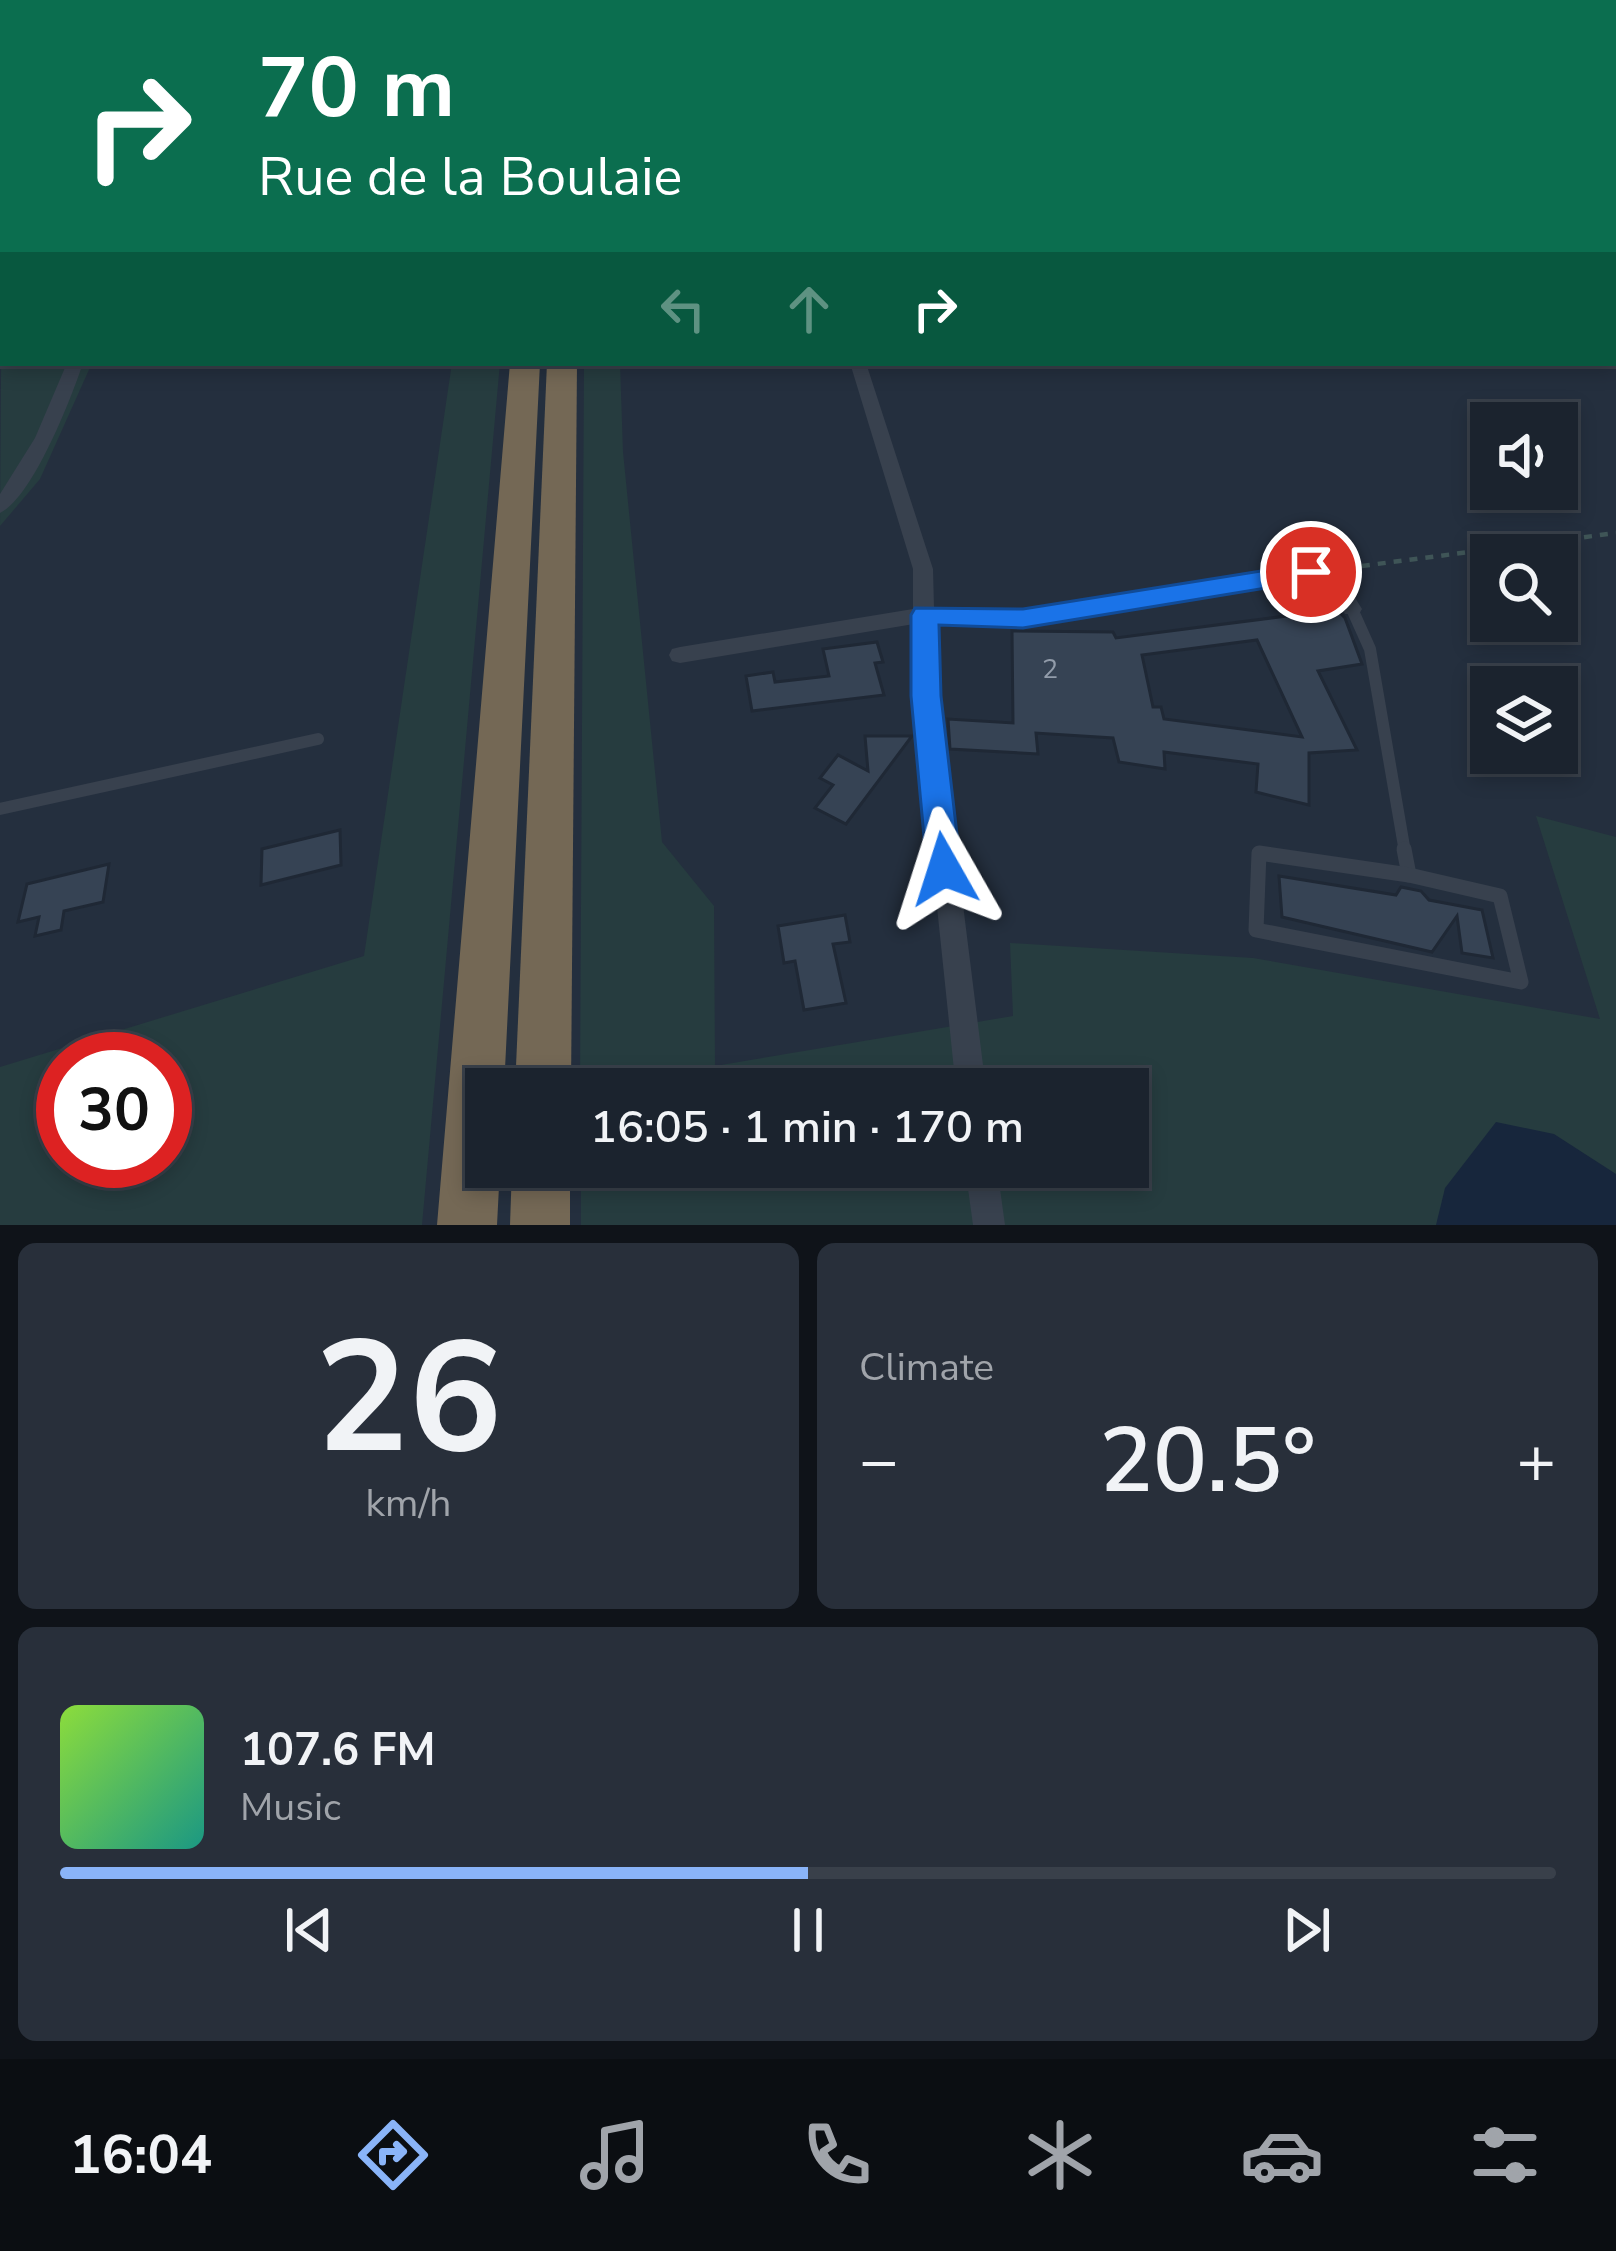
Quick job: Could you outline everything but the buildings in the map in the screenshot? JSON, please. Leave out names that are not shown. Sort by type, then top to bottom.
[{"type":"highway","points":[[466,1225],[525,366]]},
{"type":"highway","points":[[544,1068],[562,366]]},
{"type":"highway","points":[[540,1225],[541,1188]]},
{"type":"street","points":[[0,507],[29,468],[62,406],[73,366]]},
{"type":"street","points":[[859,366],[923,569],[928,718],[969,1068]]},
{"type":"street","points":[[680,655],[925,615],[1023,619],[1311,572],[1324,575],[1346,593],[1352,609]]},
{"type":"street","points":[[984,1188],[988,1225]]},
{"type":"lane","points":[[1352,609],[1370,649],[1409,875]]},
{"type":"lane","points":[[0,809],[318,739]]},
{"type":"lane","points":[[1259,853],[1409,875],[1500,896],[1521,982],[1256,930],[1259,853]]},
{"type":"path","points":[[1311,572],[1616,533]]},
{"type":"green space","points":[[1,366],[91,366],[40,479],[0,526]]},
{"type":"green space","points":[[452,366],[500,366],[422,1225],[0,1225],[0,1067],[36,1056],[36,1188],[192,1188],[192,1032],[115,1032],[364,956]]},
{"type":"green space","points":[[584,366],[620,366],[623,452],[662,842],[714,906],[715,1066],[1013,1016],[1010,943],[1253,958],[1600,1019],[1536,816],[1616,837],[1616,1225],[581,1225],[581,1188],[1149,1188],[1149,1068],[580,1068]]},
{"type":"water","points":[[1496,1122],[1554,1134],[1616,1174],[1616,1225],[1436,1225],[1445,1188]]},
{"type":"route","points":[[944,869],[926,696],[925,615],[1023,619],[1311,572]]}]
